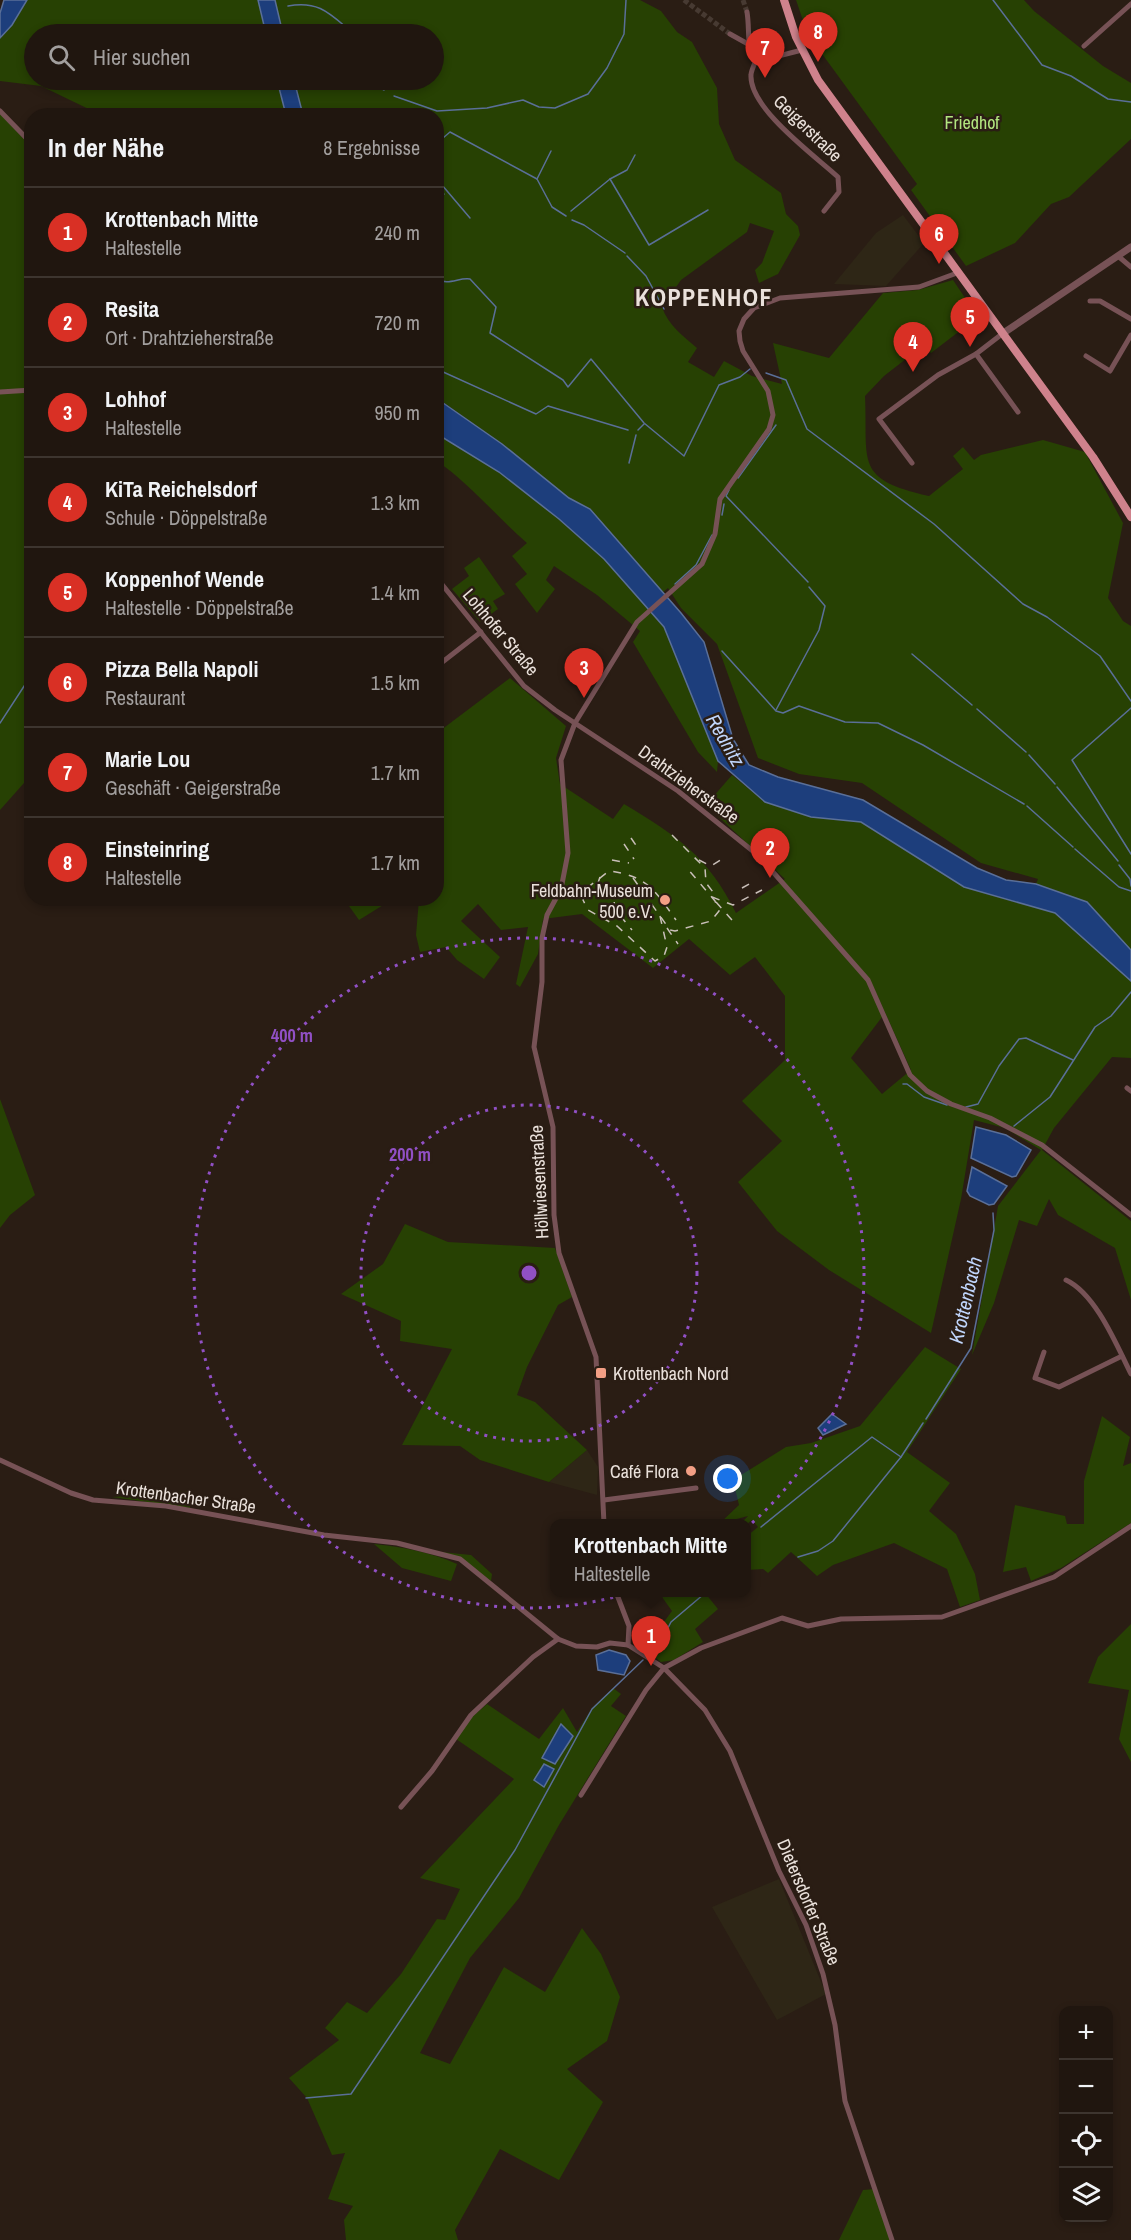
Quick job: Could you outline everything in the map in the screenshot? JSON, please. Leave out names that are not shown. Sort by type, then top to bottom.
[{"type":"main road","points":[[784,0],[802,50],[818,80],[1093,457],[1131,517]]},
{"type":"street","points":[[1084,46],[1131,4]]},
{"type":"street","points":[[747,12],[750,31],[748,44],[755,62],[802,50]]},
{"type":"street","points":[[730,34],[748,44]]},
{"type":"street","name":"Geigerstraße","points":[[755,62],[750,74],[753,87],[764,108],[838,177],[839,192],[824,212]]},
{"type":"street","points":[[0,111],[24,136]]},
{"type":"street","points":[[912,463],[879,419],[938,375],[976,354],[1131,247]]},
{"type":"street","points":[[1118,256],[1131,267]]},
{"type":"street","name":"Höllwiesenstraße","points":[[604,1519],[596,1357],[559,1253],[554,1209],[553,1127],[534,1047],[542,982],[542,938],[547,915],[561,889],[568,853],[561,760],[574,723],[641,618],[702,564],[715,534],[720,499],[769,429],[773,415],[770,397],[743,351],[740,341],[739,331],[744,319],[754,308],[780,298],[919,287],[957,273]]},
{"type":"street","points":[[1090,301],[1100,301],[1131,319]]},
{"type":"street","points":[[1086,356],[1110,370],[1131,335]]},
{"type":"street","points":[[976,354],[1018,412]]},
{"type":"street","points":[[0,392],[24,390]]},
{"type":"street","name":"Lohhofer Straße","points":[[444,587],[525,686],[574,723]]},
{"type":"street","points":[[444,662],[481,632]]},
{"type":"street","name":"Drahtzieherstraße","points":[[574,723],[678,791],[759,856],[868,980],[910,1075],[927,1091],[951,1104],[990,1118],[1042,1145],[1131,1215]]},
{"type":"street","points":[[1066,1281],[1075,1285],[1099,1314],[1131,1374]]},
{"type":"street","points":[[1044,1352],[1035,1378],[1059,1388],[1122,1356]]},
{"type":"street","name":"Krottenbacher Straße","points":[[0,1460],[70,1493],[93,1500],[166,1506],[324,1535],[375,1540],[460,1559],[558,1639]]},
{"type":"street","points":[[604,1500],[696,1488]]},
{"type":"street","points":[[581,1795],[618,1730],[664,1668],[701,1648],[782,1618],[808,1626],[841,1619],[942,1617],[1054,1577],[1131,1526]]},
{"type":"street","points":[[400,1807],[432,1771],[471,1715],[533,1657],[558,1639],[576,1646],[597,1647],[610,1643],[628,1645],[629,1626],[618,1597]]},
{"type":"street","name":"Dietersdorfer Straße","points":[[628,1645],[664,1668],[705,1710],[730,1751],[779,1871],[806,1925],[830,1996],[845,2101],[892,2240]]},
{"type":"shaded area","points":[[903,215],[924,243],[886,286],[834,284],[876,233]]},
{"type":"shaded area","points":[[587,1450],[598,1467],[597,1495],[549,1482]]},
{"type":"shaded area","points":[[779,1879],[826,1994],[777,2020],[712,1907]]},
{"type":"green space","points":[[27,0],[258,0],[261,3],[264,24],[24,24],[24,84],[0,81],[0,38],[12,25]]},
{"type":"green space","points":[[275,0],[640,0],[661,11],[677,32],[692,42],[717,88],[719,124],[735,160],[781,193],[786,214],[798,226],[800,235],[778,274],[759,283],[755,270],[762,263],[774,231],[750,223],[747,232],[681,280],[662,307],[672,325],[697,348],[688,362],[714,377],[724,361],[752,376],[782,384],[773,343],[829,358],[883,293],[918,290],[953,280],[978,317],[931,353],[924,345],[884,376],[865,396],[867,453],[870,465],[877,475],[888,483],[929,496],[963,469],[953,456],[963,447],[974,460],[981,455],[1043,440],[1085,452],[1123,523],[1108,598],[1123,621],[1131,626],[1131,950],[1067,894],[1036,884],[1038,879],[981,863],[862,783],[799,774],[758,758],[717,644],[681,608],[668,588],[662,593],[590,509],[569,498],[502,444],[444,403],[444,108],[301,108],[297,90],[444,90],[444,24],[281,24]]},
{"type":"green space","name":"Friedhof","points":[[796,0],[1024,0],[1034,11],[1103,66],[1131,83],[1131,139],[1069,197],[1051,204],[1015,243],[966,266],[911,190],[917,184],[817,47],[815,40],[808,35]]},
{"type":"green space","points":[[49,90],[280,90],[284,108],[87,108]]},
{"type":"green space","points":[[0,114],[24,139],[24,783],[0,810]]},
{"type":"green space","points":[[444,439],[499,472],[559,519],[604,559],[664,627],[718,761],[717,772],[698,752],[633,642],[640,631],[597,595],[554,566],[546,580],[555,589],[537,613],[515,584],[527,574],[512,556],[527,543],[444,467]]},
{"type":"green space","points":[[479,557],[505,594],[493,601],[498,609],[480,622],[452,589],[469,576],[464,568]]},
{"type":"green space","points":[[510,678],[566,726],[556,758],[560,784],[613,819],[624,804],[660,827],[702,862],[714,876],[736,913],[785,879],[706,805],[732,775],[765,802],[811,817],[861,822],[964,887],[1055,913],[1131,981],[1131,1058],[1112,1057],[1054,1128],[1042,1150],[1131,1221],[1131,1300],[1115,1248],[1058,1215],[1049,1199],[1037,1226],[1019,1220],[994,1303],[972,1355],[998,1206],[1041,1150],[1005,1128],[974,1120],[961,1199],[931,1333],[829,1270],[777,1231],[738,1182],[782,1141],[742,1101],[785,1060],[785,996],[755,957],[730,975],[689,939],[653,968],[582,914],[543,919],[538,954],[520,987],[516,984],[528,927],[501,930],[478,904],[461,921],[500,957],[484,979],[457,960],[446,947],[420,952],[416,935],[418,906],[444,906],[444,728]],"holes":[[[873,986],[911,1070],[882,1094],[851,1058],[882,1017]]]},
{"type":"green space","points":[[349,906],[382,906],[359,920]]},
{"type":"green space","points":[[0,1099],[35,1195],[10,1215],[0,1228]]},
{"type":"green space","points":[[405,1224],[448,1242],[555,1248],[572,1297],[558,1305],[527,1367],[517,1395],[535,1402],[587,1450],[549,1482],[480,1460],[460,1446],[402,1445],[452,1349],[400,1341],[401,1321],[341,1294],[383,1264]]},
{"type":"green space","points":[[925,1347],[961,1369],[907,1452],[950,1483],[929,1511],[956,1534],[975,1574],[980,1600],[960,1607],[947,1569],[894,1543],[833,1565],[817,1576],[791,1552],[768,1573],[763,1569],[751,1570],[751,1533],[758,1527],[751,1519],[745,1519],[748,1516],[724,1519],[739,1505],[733,1480],[786,1447],[811,1443],[860,1426]]},
{"type":"green space","points":[[1102,1416],[1130,1437],[1123,1466],[1131,1463],[1131,1523],[1061,1568],[1031,1581],[1026,1567],[1003,1572],[1015,1505],[1065,1516],[1067,1524],[1084,1524],[1084,1481]]},
{"type":"green space","points":[[190,1491],[190,1508],[112,1497]]},
{"type":"green space","points":[[374,1544],[437,1556],[457,1564],[451,1581],[402,1568]]},
{"type":"green space","points":[[441,1552],[471,1555],[492,1574],[491,1581],[463,1560]]},
{"type":"green space","points":[[662,1597],[708,1597],[718,1609],[695,1629],[703,1642],[674,1660],[661,1662],[644,1649],[672,1611]]},
{"type":"green space","points":[[1131,1624],[1131,1762],[1119,1739],[1129,1690],[1088,1683],[1098,1657]]},
{"type":"green space","points":[[613,1688],[621,1694],[611,1706],[626,1716],[559,1825],[519,1898],[470,1958],[420,2053],[450,2064],[504,1967],[545,1992],[582,1928],[601,1954],[620,1997],[607,2041],[567,2069],[603,2102],[559,2180],[500,2149],[455,2230],[458,2240],[346,2240],[344,2220],[353,2206],[328,2199],[345,2153],[332,2155],[307,2098],[289,2078],[339,2040],[325,2028],[347,2002],[367,2013],[401,1974],[437,1919],[445,1920],[460,1889],[420,1878],[514,1779],[456,1739],[472,1717],[487,1704],[539,1739],[563,1708],[577,1732],[592,1708]]},
{"type":"green space","points":[[874,2189],[890,2240],[839,2240],[863,2190]]},
{"type":"water","points":[[4,0],[27,0],[12,25],[0,38],[0,13]]},
{"type":"water","points":[[258,0],[275,0],[281,24],[264,24]]},
{"type":"water","points":[[280,90],[297,90],[301,108],[284,108]]},
{"type":"water","name":"Rednitz","points":[[444,404],[502,444],[569,498],[590,509],[681,613],[704,642],[733,739],[749,765],[778,777],[863,800],[977,868],[1006,880],[1036,884],[1087,902],[1131,950],[1131,981],[1055,913],[964,887],[861,822],[811,817],[765,802],[718,761],[664,627],[604,559],[559,519],[499,472],[444,438]]},
{"type":"water","points":[[976,1127],[1006,1135],[1031,1150],[1016,1176],[1012,1177],[971,1158]]},
{"type":"water","points":[[972,1167],[1007,1186],[994,1204],[989,1205],[970,1196],[967,1191]]},
{"type":"water","points":[[832,1414],[846,1424],[823,1435],[818,1428]]},
{"type":"water","points":[[609,1650],[626,1655],[630,1661],[624,1675],[598,1670],[596,1655]]},
{"type":"water","points":[[561,1724],[573,1736],[555,1764],[542,1758]]},
{"type":"water","points":[[544,1764],[554,1769],[544,1787],[534,1780]]},
{"type":"waterway","points":[[444,111],[487,108],[523,100],[539,107],[555,108],[588,94],[607,68],[624,34],[626,0]]},
{"type":"waterway","points":[[993,0],[1042,65],[1071,76],[1108,99],[1131,102]]},
{"type":"waterway","points":[[288,6],[317,7],[342,24]]},
{"type":"waterway","points":[[394,96],[428,108]]},
{"type":"waterway","points":[[444,137],[450,132],[537,179],[552,207],[566,216]]},
{"type":"waterway","points":[[537,179],[551,151]]},
{"type":"waterway","points":[[571,211],[610,179],[627,170],[635,155]]},
{"type":"waterway","points":[[610,179],[649,245],[708,210]]},
{"type":"waterway","points":[[444,187],[470,218]]},
{"type":"waterway","points":[[572,220],[584,225],[625,253]]},
{"type":"waterway","points":[[627,256],[646,276],[664,309]]},
{"type":"waterway","points":[[444,282],[470,279],[496,307],[490,333],[563,380],[568,387],[591,359],[644,423],[684,456],[719,385],[740,377],[750,369]]},
{"type":"waterway","points":[[444,372],[536,414],[548,406],[628,430]]},
{"type":"waterway","points":[[766,373],[786,380],[807,429],[934,524],[1023,604],[1047,617],[1100,656],[1131,701]]},
{"type":"waterway","points":[[638,430],[644,424]]},
{"type":"waterway","points":[[738,478],[776,425]]},
{"type":"waterway","points":[[629,463],[636,435]]},
{"type":"waterway","points":[[729,490],[726,496],[808,582]]},
{"type":"waterway","points":[[722,515],[724,504]]},
{"type":"waterway","points":[[675,584],[696,565],[712,535]]},
{"type":"waterway","points":[[776,710],[819,630],[825,606],[809,587]]},
{"type":"waterway","points":[[722,651],[776,711],[783,713],[799,706],[845,722],[878,723],[923,745],[1024,804]]},
{"type":"waterway","points":[[912,654],[972,705]]},
{"type":"waterway","points":[[0,723],[24,686]]},
{"type":"waterway","points":[[1131,708],[1072,760],[1131,854]]},
{"type":"waterway","points":[[977,709],[1026,752]]},
{"type":"waterway","points":[[1029,755],[1055,784]]},
{"type":"waterway","points":[[1057,787],[1118,861]]},
{"type":"waterway","points":[[1027,806],[1073,847]]},
{"type":"waterway","points":[[1075,849],[1119,887],[1131,891]]},
{"type":"waterway","points":[[1119,865],[1130,879],[1131,886]]},
{"type":"waterway","name":"Krottenbach","points":[[1014,1126],[1050,1097],[1095,1027],[1111,1016],[1131,992]]},
{"type":"waterway","points":[[966,1107],[978,1104],[999,1066],[1019,1039],[1026,1038],[1073,1060]]},
{"type":"waterway","points":[[903,1084],[907,1084],[924,1097],[947,1105]]},
{"type":"waterway","name":"Krottenbach","points":[[926,1419],[971,1348],[994,1230],[993,1213]]},
{"type":"waterway","points":[[798,1557],[818,1551],[833,1541],[901,1457],[923,1423]]},
{"type":"waterway","points":[[761,1527],[872,1437],[901,1457]]},
{"type":"waterway","points":[[654,1655],[671,1622],[700,1597]]},
{"type":"waterway","points":[[306,2098],[351,2094],[515,1850],[592,1709],[643,1660]]},
{"type":"tunnel","points":[[684,0],[730,34]]},
{"type":"tunnel","points":[[743,0],[747,12]]},
{"type":"railway","points":[[672,835],[705,868],[706,883],[713,892]]},
{"type":"railway","points":[[631,838],[640,851]]},
{"type":"railway","points":[[624,844],[634,859]]},
{"type":"railway","points":[[699,860],[711,866],[725,857]]},
{"type":"railway","points":[[612,860],[629,863]]},
{"type":"railway","points":[[633,878],[670,930],[675,931],[711,921],[719,911],[715,901],[687,868]]},
{"type":"railway","points":[[660,916],[667,947],[664,956],[655,961],[617,926],[588,910],[583,900],[587,888],[609,871],[622,873],[649,886],[676,920]]},
{"type":"railway","points":[[600,877],[597,886],[614,910],[611,906]]},
{"type":"railway","points":[[742,888],[753,882]]},
{"type":"railway","points":[[615,886],[614,908],[632,930]]},
{"type":"railway","points":[[712,897],[733,905],[762,890]]},
{"type":"railway","points":[[716,902],[732,920]]},
{"type":"railway","points":[[667,928],[678,944]]},
{"type":"place","name":"Einsteinring","points":[[818,62]]},
{"type":"place","name":"Marie Lou","points":[[765,78]]},
{"type":"place","name":"Pizza Bella Napoli","points":[[939,264]]},
{"type":"place","name":"Koppenhof Wende","points":[[970,347]]},
{"type":"place","name":"KiTa Reichelsdorf","points":[[913,372]]},
{"type":"place","name":"Lohhof","points":[[584,698]]},
{"type":"place","name":"Resita","points":[[770,878]]},
{"type":"place","name":"Feldbahn-Museum 500 e.V.","points":[[665,900]]},
{"type":"place","name":"Krottenbach Nord","points":[[601,1373]]},
{"type":"place","name":"Café Flora","points":[[691,1471]]},
{"type":"place","name":"Krottenbach Mitte","points":[[651,1666]]},
{"type":"district","name":"KOPPENHOF","points":[[704,297]]}]
